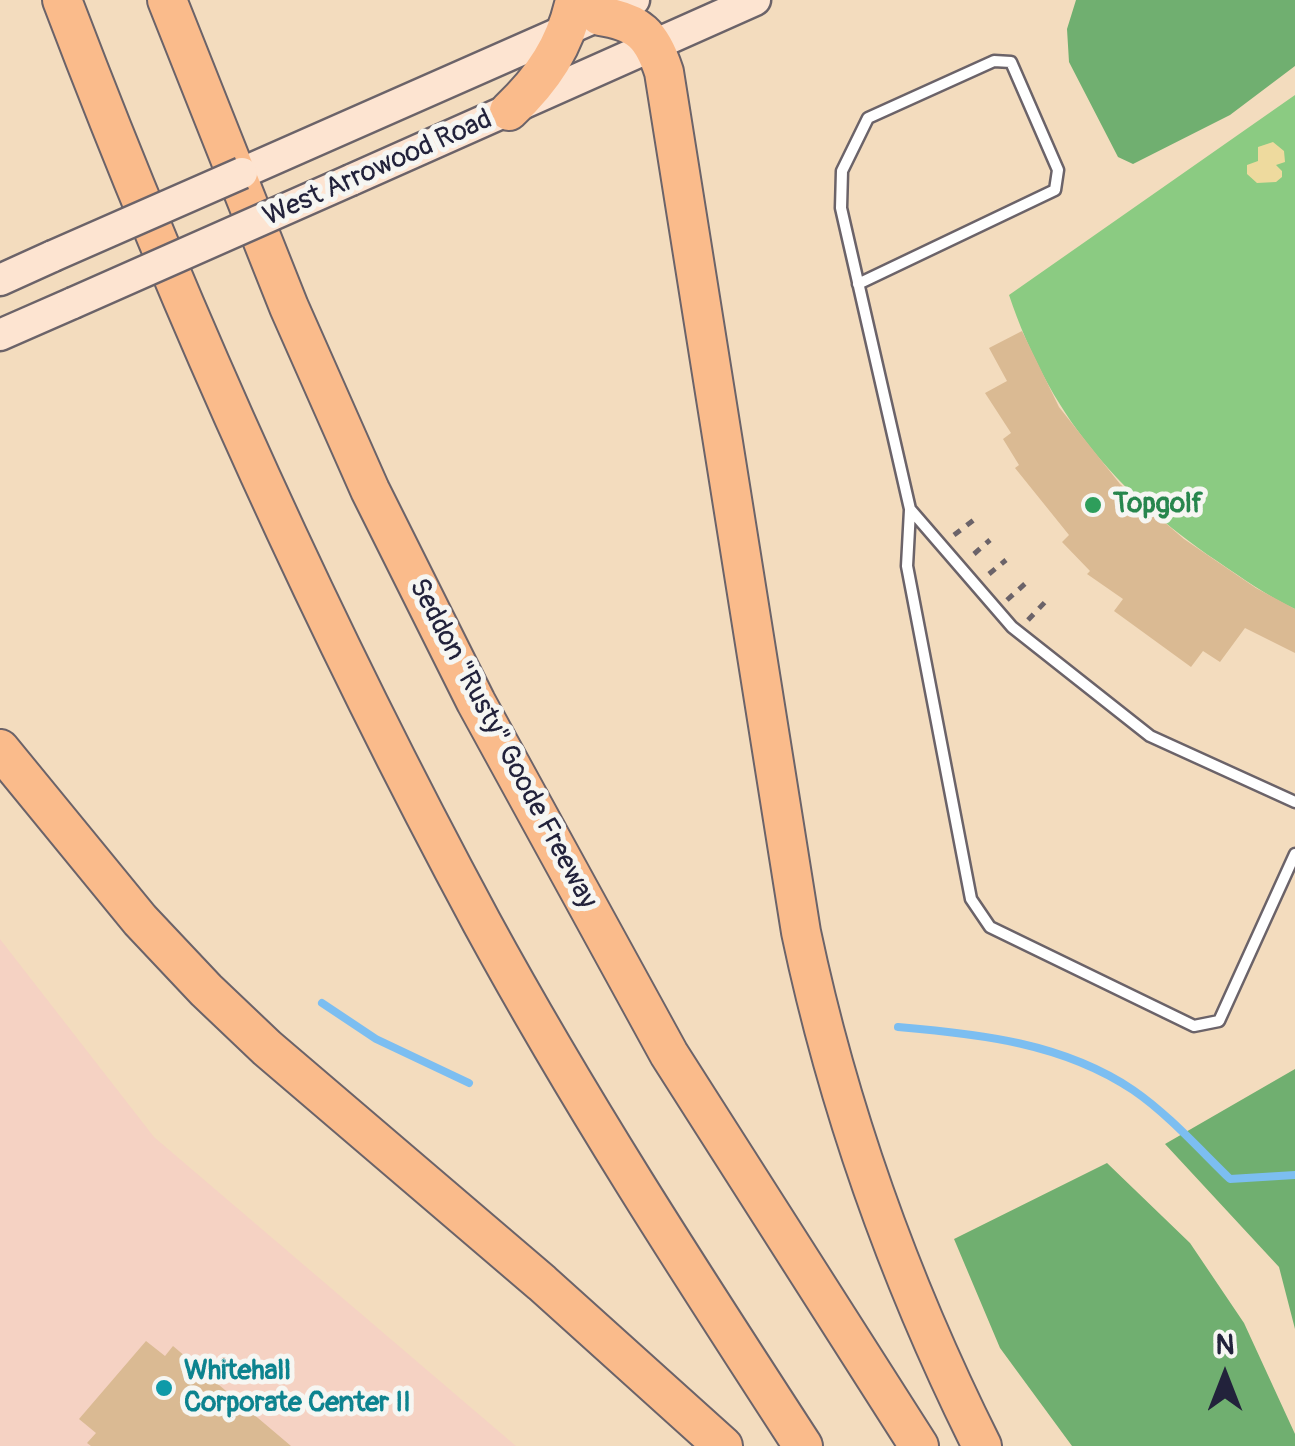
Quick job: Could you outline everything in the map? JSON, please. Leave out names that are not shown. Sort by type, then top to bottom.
[{"type":"highway","points":[[62,0],[176,288],[362,690],[483,925],[690,1273],[804,1446]]},
{"type":"highway","name":"Seddon \"Rusty\" Goode Freeway","points":[[166,0],[289,307],[370,490],[476,702],[669,1054],[920,1446]]},
{"type":"highway","points":[[508,111],[542,78],[580,16],[630,22],[656,45],[671,109],[801,932],[821,1026],[850,1129],[882,1220],[923,1324],[982,1446]]},
{"type":"highway","points":[[0,750],[103,878],[206,990],[267,1048],[542,1283],[723,1446]]},
{"type":"main road","name":"West Arrowood Road","points":[[0,280],[332,134],[580,16],[634,0]]},
{"type":"main road","name":"West Arrowood Road","points":[[0,335],[754,0]]},
{"type":"lane","points":[[858,284],[1056,190],[1058,170],[1012,62],[994,61],[868,118],[842,171],[841,208],[858,284],[910,509],[907,566],[971,899],[990,927],[1194,1026],[1219,1022],[1295,854]]},
{"type":"lane","points":[[910,509],[1018,632],[1150,736],[1295,802]]},
{"type":"path","points":[[941,544],[975,519]]},
{"type":"path","points":[[1018,632],[1047,600]]},
{"type":"shaded area","points":[[0,939],[154,1137],[516,1446],[0,1446]]},
{"type":"green space","points":[[1076,0],[1295,0],[1295,66],[1230,115],[1133,164],[1118,157],[1069,62],[1067,29]]},
{"type":"green space","points":[[1295,95],[1295,609],[1180,534],[1116,477],[1065,413],[1025,337],[1009,295]]},
{"type":"green space","points":[[1295,1069],[1295,1329],[1279,1267],[1165,1144]]},
{"type":"green space","points":[[1107,1163],[1190,1243],[1244,1323],[1295,1434],[1295,1446],[1072,1446],[1000,1348],[954,1239]]},
{"type":"sand","points":[[1273,142],[1284,151],[1285,162],[1276,165],[1282,177],[1276,182],[1257,183],[1247,174],[1247,165],[1258,161],[1258,147]]},
{"type":"building","name":"Topgolf","points":[[1022,331],[1059,407],[1120,484],[1184,539],[1256,588],[1295,609],[1295,653],[1245,628],[1220,662],[1203,651],[1191,667],[1114,611],[1123,599],[1087,574],[1090,571],[1062,542],[1069,535],[1015,468],[1019,465],[1003,439],[1011,433],[985,393],[1007,381],[989,348]]},
{"type":"building","name":"Whitehall Corporate Center II","points":[[146,1341],[165,1356],[173,1346],[291,1446],[91,1446],[87,1443],[96,1433],[79,1419]]},
{"type":"waterway","points":[[322,1003],[376,1039],[469,1083]]},
{"type":"waterway","points":[[898,1027],[990,1038],[1078,1061],[1146,1099],[1230,1179],[1295,1175]]},
{"type":"place","name":"Topgolf","points":[[1093,505]]},
{"type":"place","name":"Whitehall Corporate Center II","points":[[164,1388]]}]
